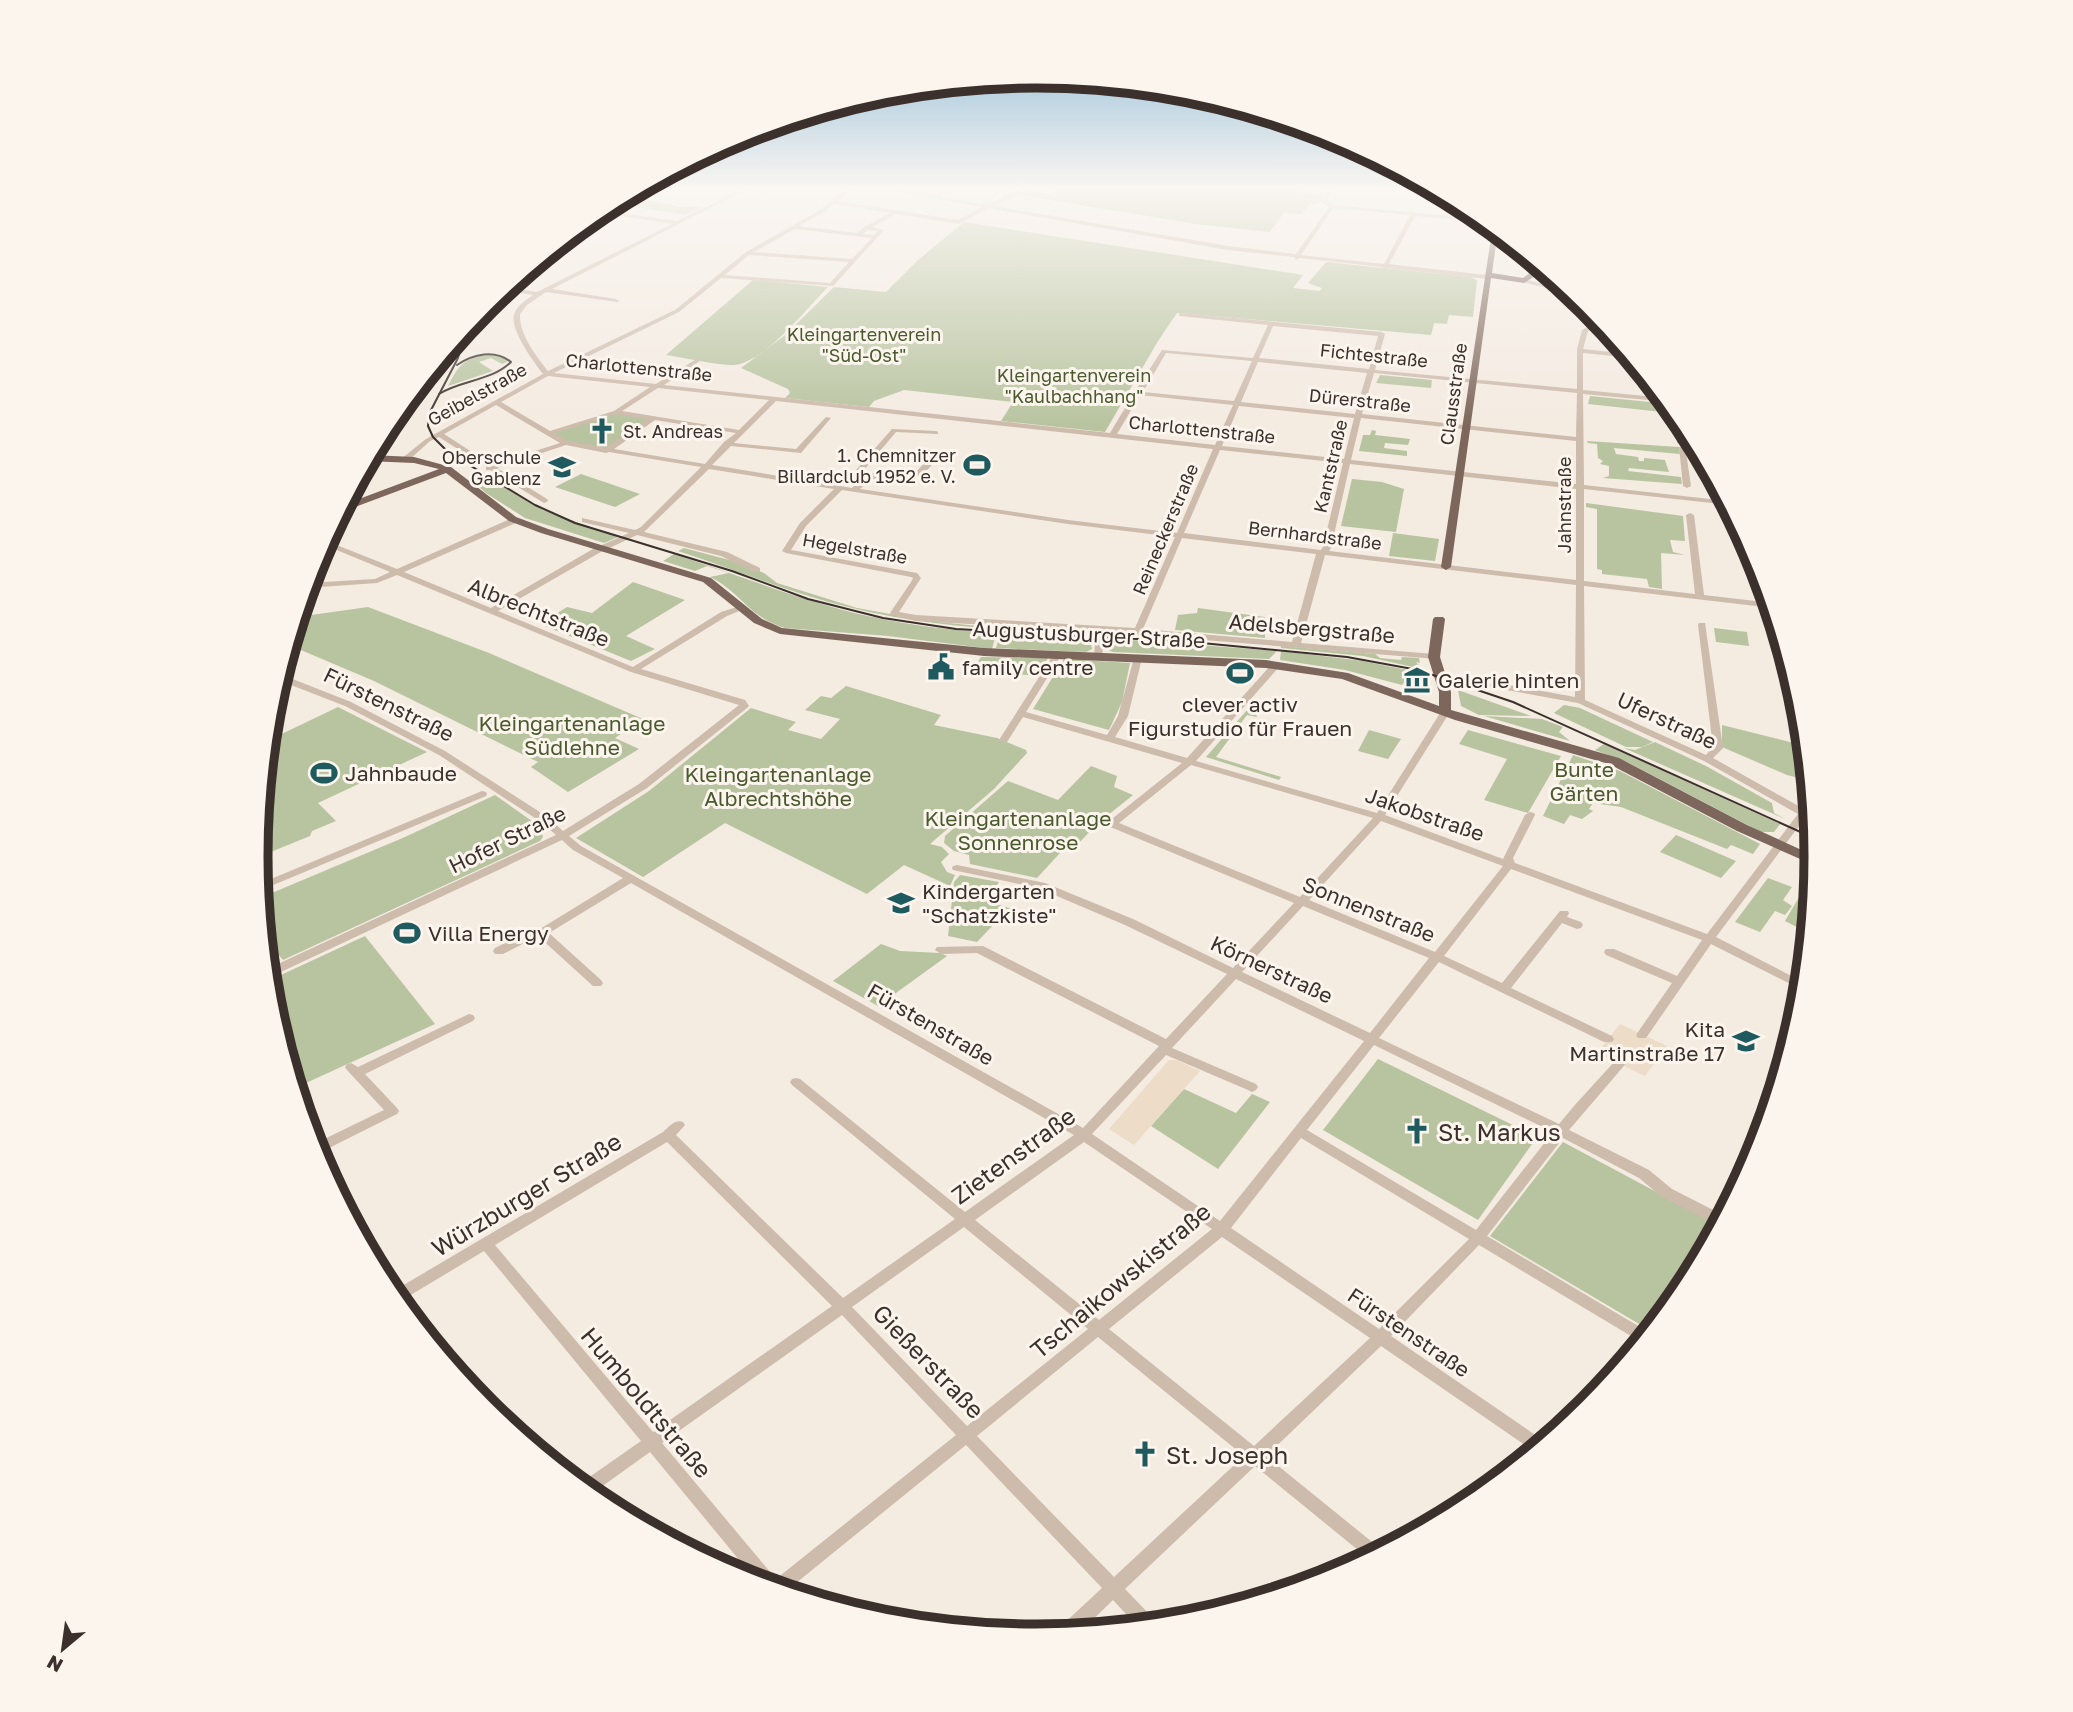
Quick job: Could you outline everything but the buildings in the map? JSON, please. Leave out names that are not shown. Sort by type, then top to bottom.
[{"type":"main road","name":"Clausstraße","points":[[1446,567],[1489,267]]},
{"type":"main road","points":[[1488,276],[1524,281],[1536,272]]},
{"type":"main road","name":"Augustusburger Straße","points":[[380,458],[405,459],[447,469],[515,520],[707,580],[762,625],[788,632],[984,652],[1276,664],[1362,681],[1446,712],[1614,761],[1805,856]]},
{"type":"main road","points":[[353,505],[447,469]]},
{"type":"main road","points":[[1439,619],[1428,657],[1445,692],[1446,712]]},
{"type":"street","points":[[547,373],[534,357],[516,322],[517,314],[526,303],[538,295],[592,267]]},
{"type":"street","name":"Geibelstraße","points":[[405,459],[421,444],[547,373],[666,317],[731,267]]},
{"type":"street","points":[[720,276],[831,285],[847,267]]},
{"type":"street","points":[[1395,267],[1488,276]]},
{"type":"street","points":[[1524,281],[1555,289]]},
{"type":"street","points":[[547,290],[616,301]]},
{"type":"street","points":[[516,291],[538,295]]},
{"type":"street","points":[[1181,315],[1270,324]]},
{"type":"street","name":"Kantstraße","points":[[1270,324],[1382,334],[1358,415],[1327,548],[1319,556],[1296,644]]},
{"type":"street","name":"Reineckerstraße","points":[[1138,631],[1270,324]]},
{"type":"street","points":[[1593,326],[1585,330],[1580,351],[1619,355]]},
{"type":"street","name":"Fichtestraße","points":[[1137,393],[1161,351],[1654,399]]},
{"type":"street","name":"Jahnstraße","points":[[1580,351],[1580,701]]},
{"type":"street","points":[[549,433],[616,412],[698,360]]},
{"type":"street","name":"Charlottenstraße","points":[[547,373],[1718,502]]},
{"type":"street","points":[[1113,435],[1137,393]]},
{"type":"street","name":"Dürerstraße","points":[[1137,393],[1580,439]]},
{"type":"street","points":[[492,611],[604,547],[644,529],[704,466],[775,398]]},
{"type":"street","name":"Bernhardstraße","points":[[496,402],[566,443],[606,451],[840,488],[1180,535],[1762,605]]},
{"type":"street","points":[[616,412],[740,432]]},
{"type":"street","points":[[606,451],[654,418]]},
{"type":"street","points":[[727,444],[798,452],[828,418]]},
{"type":"street","points":[[936,433],[894,430],[860,470],[860,474],[868,477],[893,473],[918,474],[936,456]]},
{"type":"street","points":[[439,434],[544,501]]},
{"type":"street","points":[[1681,439],[1687,486]]},
{"type":"street","points":[[489,468],[566,443]]},
{"type":"street","points":[[1682,446],[1686,447]]},
{"type":"street","points":[[854,490],[868,477]]},
{"type":"street","name":"Hegelstraße","points":[[840,488],[803,525],[786,551],[914,575],[917,578],[915,582],[894,613]]},
{"type":"street","points":[[1690,515],[1700,597]]},
{"type":"street","points":[[318,585],[377,581],[515,520]]},
{"type":"street","points":[[585,520],[722,554],[757,570]]},
{"type":"street","name":"Albrechtstraße","points":[[333,546],[634,670],[742,702],[744,706]]},
{"type":"street","points":[[634,670],[724,614],[740,609]]},
{"type":"street","name":"Adelsbergstraße","points":[[894,613],[916,618],[1101,628],[1428,657]]},
{"type":"street","points":[[1702,625],[1718,748],[1707,759]]},
{"type":"street","points":[[1098,656],[1101,628]]},
{"type":"street","points":[[1004,740],[1058,654]]},
{"type":"street","points":[[1110,738],[1123,716],[1138,658]]},
{"type":"street","points":[[1189,761],[1276,664]]},
{"type":"street","name":"Fürstenstraße","points":[[289,681],[348,704],[436,749],[503,790],[545,820],[574,846],[1084,1135],[1533,1442]]},
{"type":"street","name":"Uferstraße","points":[[1493,685],[1580,701],[1707,759],[1803,812]]},
{"type":"street","name":"Hofer Straße","points":[[277,970],[562,835],[643,786],[744,706]]},
{"type":"street","name":"Zietenstraße","points":[[593,1483],[1084,1135],[1380,817],[1446,712]]},
{"type":"street","name":"Jakobstraße","points":[[1021,713],[1380,817],[1710,939],[1794,982]]},
{"type":"street","name":"Sonnenstraße","points":[[1189,761],[1112,824],[1437,957],[1608,1039]]},
{"type":"street","points":[[269,884],[482,794]]},
{"type":"street","name":"Tschaikowskistraße","points":[[782,1581],[1222,1229],[1510,864],[1508,858],[1530,815]]},
{"type":"street","points":[[1642,1035],[1780,845],[1804,821]]},
{"type":"street","name":"Körnerstraße","points":[[957,869],[1027,882],[1079,900],[1373,1038],[1561,1131],[1644,1174],[1667,1193],[1714,1217]]},
{"type":"street","points":[[542,933],[631,878]]},
{"type":"street","points":[[1504,988],[1563,916],[1577,925]]},
{"type":"street","points":[[499,951],[537,932],[542,933],[597,983]]},
{"type":"street","points":[[941,950],[979,950],[1165,1047],[1252,1087]]},
{"type":"street","points":[[1610,952],[1680,982]]},
{"type":"street","points":[[324,1145],[393,1111],[354,1070],[469,1018]]},
{"type":"street","points":[[1077,1623],[1381,1338],[1478,1238],[1561,1131],[1619,1064]]},
{"type":"street","points":[[796,1082],[1368,1549]]},
{"type":"street","name":"Würzburger Straße","points":[[404,1292],[487,1245],[674,1130]]},
{"type":"street","name":"Gießerstraße","points":[[674,1130],[1141,1617]]},
{"type":"street","points":[[1299,1131],[1638,1333]]},
{"type":"street","name":"Humboldtstraße","points":[[487,1245],[762,1574]]},
{"type":"green space","points":[[911,267],[1251,267],[1303,275],[1293,288],[1320,291],[1322,288],[1308,283],[1322,267],[1373,267],[1470,277],[1477,280],[1473,317],[1449,315],[1447,324],[1434,323],[1431,335],[1177,313],[1105,432],[1001,421],[1013,402],[904,390],[874,401],[869,407],[785,398],[790,393],[788,389],[741,368],[784,336],[834,287],[886,292]]},
{"type":"green space","points":[[753,280],[828,287],[770,346],[744,363],[732,365],[666,355]]},
{"type":"green space","points":[[489,355],[506,358],[507,362],[502,364],[491,358],[479,362],[493,371],[448,386],[455,373],[468,360]]},
{"type":"green space","points":[[1380,375],[1432,380],[1431,388],[1376,383]]},
{"type":"green space","points":[[1590,396],[1656,403],[1662,412],[1588,404]]},
{"type":"green space","points":[[616,412],[654,418],[604,450],[566,443],[549,433]]},
{"type":"green space","points":[[1372,430],[1376,431],[1375,435],[1410,439],[1408,445],[1385,443],[1384,448],[1407,451],[1407,456],[1359,451],[1363,435],[1370,435]]},
{"type":"green space","points":[[1587,441],[1679,447],[1680,454],[1614,448],[1616,454],[1638,457],[1639,461],[1644,461],[1644,458],[1665,460],[1669,472],[1629,468],[1628,471],[1681,477],[1682,484],[1603,478],[1609,476],[1609,466],[1600,464],[1603,461],[1598,458],[1597,444]]},
{"type":"green space","points":[[581,474],[640,494],[615,507],[555,487]]},
{"type":"green space","points":[[485,476],[543,510],[618,537],[604,543],[525,518],[471,480]]},
{"type":"green space","points":[[1352,479],[1382,482],[1404,489],[1396,532],[1341,526]]},
{"type":"green space","points":[[1586,503],[1683,516],[1685,541],[1670,540],[1673,552],[1685,555],[1661,553],[1662,589],[1649,587],[1647,579],[1602,574],[1602,570],[1597,569],[1597,509],[1586,507]]},
{"type":"green space","points":[[1393,533],[1439,539],[1435,561],[1389,556]]},
{"type":"green space","points":[[684,548],[733,561],[764,573],[777,583],[857,608],[929,621],[998,628],[1034,628],[1033,631],[965,626],[920,621],[875,613],[808,596],[678,551]]},
{"type":"green space","points":[[674,554],[794,595],[868,616],[952,629],[1090,639],[1092,649],[1086,652],[996,648],[999,638],[1031,636],[995,637],[992,649],[888,636],[785,628],[762,618],[730,590],[710,577],[729,573],[707,566],[695,571],[663,561]]},
{"type":"green space","points":[[633,582],[685,600],[626,636],[655,649],[631,661],[540,624],[567,607],[592,613]]},
{"type":"green space","name":"Kleingartenanlage Südlehne","points":[[368,607],[489,653],[643,719],[615,738],[639,749],[568,792],[531,767],[538,762],[374,681],[297,648],[307,616]]},
{"type":"green space","points":[[1198,608],[1265,617],[1265,638],[1175,630],[1178,615],[1197,613]]},
{"type":"green space","points":[[1714,628],[1747,632],[1749,646],[1716,642]]},
{"type":"green space","points":[[1105,638],[1277,651],[1269,659],[1113,652],[1105,649]]},
{"type":"green space","points":[[1281,646],[1375,654],[1380,658],[1401,660],[1402,657],[1419,658],[1420,663],[1416,662],[1422,669],[1363,656]]},
{"type":"green space","points":[[1281,651],[1363,661],[1422,673],[1409,677],[1402,685],[1345,670],[1280,660]]},
{"type":"green space","points":[[981,657],[1048,658],[1038,676],[973,670]]},
{"type":"green space","points":[[1064,659],[1130,663],[1122,702],[1109,730],[1033,709]]},
{"type":"green space","name":"Kleingartenanlage Albrechtshöhe","points":[[846,686],[941,715],[934,725],[997,738],[1026,750],[1027,753],[994,789],[930,844],[942,847],[949,854],[941,862],[947,872],[955,875],[950,886],[904,865],[867,894],[725,823],[643,877],[576,838],[649,791],[751,708],[796,722],[788,730],[821,739],[840,719],[805,710],[821,696],[831,698]]},
{"type":"green space","points":[[1458,690],[1531,716],[1479,715],[1461,706]]},
{"type":"green space","points":[[1564,705],[1580,708],[1653,742],[1642,747],[1626,747],[1554,713]]},
{"type":"green space","name":"Jahnbaude","points":[[338,707],[427,752],[318,803],[336,821],[312,831],[310,836],[268,853],[270,806],[278,736]]},
{"type":"green space","points":[[1248,709],[1255,711],[1257,717],[1247,715],[1216,757],[1281,777],[1279,780],[1206,757]]},
{"type":"green space","points":[[1484,716],[1542,719],[1563,727],[1559,732],[1570,741]]},
{"type":"green space","points":[[1722,725],[1796,744],[1800,778],[1787,775],[1722,747]]},
{"type":"green space","points":[[1369,730],[1401,739],[1388,759],[1358,751]]},
{"type":"green space","points":[[1468,730],[1561,756],[1528,813],[1484,800],[1507,759],[1459,744]]},
{"type":"green space","points":[[1655,742],[1706,766],[1772,803],[1774,813],[1785,819],[1624,748],[1635,750]]},
{"type":"green space","points":[[1604,744],[1780,824],[1774,832],[1761,832],[1629,763],[1595,750]]},
{"type":"green space","name":"Bunte Gärten","points":[[1573,755],[1620,771],[1760,844],[1753,854],[1731,845],[1727,849],[1621,807],[1593,803],[1589,809],[1593,811],[1582,819],[1570,815],[1564,824],[1543,816]]},
{"type":"green space","name":"Kleingartenanlage Sonnenrose","points":[[1091,766],[1117,776],[1114,787],[1133,795],[1097,824],[1076,846],[1060,853],[1037,878],[970,864],[969,855],[954,851],[944,843],[945,836],[1008,781],[1058,800]]},
{"type":"green space","points":[[495,795],[539,826],[543,837],[540,841],[283,960],[274,950],[270,894],[405,837]]},
{"type":"green space","points":[[1676,835],[1736,861],[1721,878],[1660,852]]},
{"type":"green space","points":[[960,875],[999,882],[987,901],[1012,909],[1004,918],[995,914],[989,919],[995,923],[977,942],[948,936],[954,882]]},
{"type":"green space","points":[[1768,878],[1792,887],[1783,900],[1792,906],[1785,915],[1775,911],[1760,932],[1735,922]]},
{"type":"green space","points":[[1804,889],[1801,929],[1785,921]]},
{"type":"green space","points":[[365,936],[435,1024],[303,1084],[294,1055],[278,976]]},
{"type":"green space","points":[[881,944],[900,951],[940,953],[947,956],[878,1006],[833,981]]},
{"type":"green space","points":[[1378,1059],[1537,1137],[1478,1220],[1323,1130]]},
{"type":"green space","points":[[1184,1089],[1236,1113],[1252,1094],[1270,1102],[1218,1169],[1151,1126]]},
{"type":"green space","points":[[1563,1142],[1712,1222],[1675,1283],[1644,1327],[1490,1236]]},
{"type":"shaded area","points":[[1620,1024],[1667,1046],[1645,1076],[1597,1053]]},
{"type":"shaded area","points":[[1169,1060],[1176,1060],[1200,1071],[1134,1145],[1109,1129]]},
{"type":"waterway","points":[[397,434],[400,427]]},
{"type":"tram line","points":[[439,394],[458,358],[459,349]]},
{"type":"tram line","points":[[439,394],[486,377],[511,362],[498,355],[484,354],[457,365]]},
{"type":"tram line","points":[[439,394],[430,412],[428,426],[433,437],[448,452],[535,505],[575,523],[732,571],[808,599],[883,618],[956,629],[1191,642],[1347,657],[1418,670],[1513,702],[1804,834]]},
{"type":"place","name":"St. Andreas","points":[[602,431]]},
{"type":"place","name":"1. Chemnitzer Billardclub 1952 e. V.","points":[[977,465]]},
{"type":"place","name":"Oberschule Gablenz","points":[[562,467]]},
{"type":"place","name":"family centre","points":[[941,667]]},
{"type":"place","name":"clever activ Figurstudio für Frauen","points":[[1240,673]]},
{"type":"place","name":"Galerie hinten","points":[[1417,680]]},
{"type":"place","name":"Jahnbaude","points":[[324,773]]},
{"type":"place","name":"Kindergarten \"Schatzkiste\"","points":[[901,903]]},
{"type":"place","name":"Villa Energy","points":[[407,933]]},
{"type":"place","name":"Kita Martinstraße 17","points":[[1746,1041]]},
{"type":"place","name":"St. Markus","points":[[1417,1131]]},
{"type":"place","name":"St. Joseph","points":[[1145,1454]]},
{"type":"park label","name":"Kleingartenverein \"Süd-Ost\"","points":[[864,344]]},
{"type":"park label","name":"Kleingartenverein \"Kaulbachhang\"","points":[[1074,385]]}]
